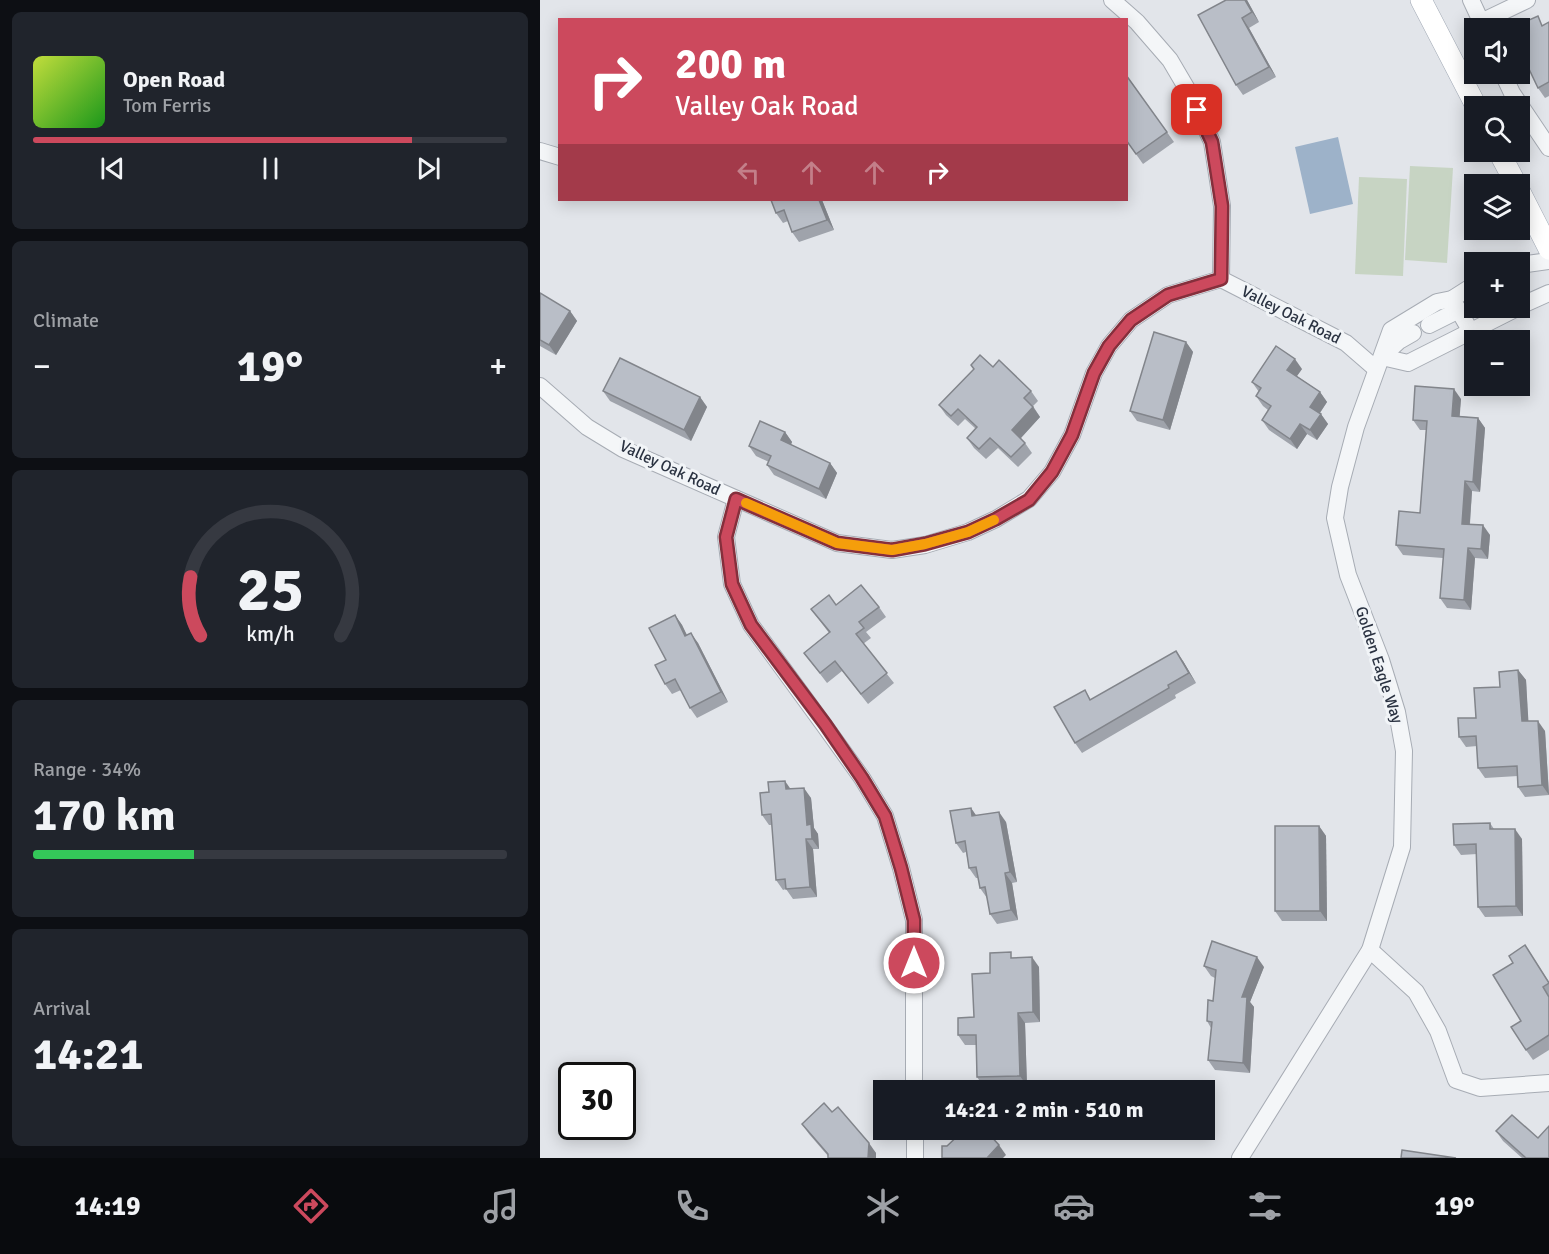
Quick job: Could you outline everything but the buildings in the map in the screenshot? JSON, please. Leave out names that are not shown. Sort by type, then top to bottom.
[{"type":"main road","points":[[1421,0],[1471,96]]},
{"type":"main road","points":[[1530,212],[1549,249]]},
{"type":"street","points":[[1112,0],[1137,22],[1170,60],[1190,94],[1212,142],[1222,206],[1221,279]]},
{"type":"street","points":[[1471,0],[1479,18]]},
{"type":"street","points":[[1495,18],[1527,0]]},
{"type":"street","points":[[1508,84],[1549,148]]},
{"type":"street","points":[[540,151],[558,156]]},
{"type":"street","points":[[1530,264],[1549,261]]},
{"type":"street","name":"Valley Oak Road","points":[[540,386],[587,427],[623,449],[837,543],[892,550],[968,532],[1029,500],[1052,472],[1072,435],[1094,373],[1109,346],[1131,320],[1168,295],[1221,279],[1346,343],[1379,363]]},
{"type":"street","points":[[1530,302],[1549,293]]},
{"type":"street","name":"Golden Eagle Way","points":[[1430,325],[1464,295]]},
{"type":"street","name":"Golden Eagle Way","points":[[1240,1158],[1370,950],[1402,847],[1404,751],[1397,712],[1381,660],[1348,575],[1335,518],[1340,487],[1356,427],[1391,330],[1437,302],[1455,304]]},
{"type":"street","points":[[1455,304],[1470,330],[1495,318]]},
{"type":"street","name":"Golden Eagle Way","points":[[1379,363],[1399,341],[1413,333]]},
{"type":"street","points":[[1379,363],[1408,363],[1464,333]]},
{"type":"street","points":[[736,499],[726,537],[732,584],[751,625],[825,724],[885,816],[901,868],[914,920],[914,1080]]},
{"type":"street","points":[[1370,950],[1416,992],[1437,1031],[1456,1080],[1480,1088],[1549,1083]]},
{"type":"street","points":[[915,1140],[915,1158]]},
{"type":"green space","points":[[1410,166],[1453,168],[1447,263],[1405,260]]},
{"type":"green space","points":[[1359,177],[1407,179],[1403,276],[1355,274]]},
{"type":"water","points":[[1338,137],[1353,204],[1310,214],[1295,147]]},
{"type":"slow traffic","points":[[746,503],[837,543],[892,550],[968,532],[994,520]]},
{"type":"route","points":[[914,963],[914,920],[885,816],[825,724],[751,625],[732,584],[726,537],[736,499],[837,543],[892,550],[968,532],[1029,500],[1052,472],[1072,435],[1094,373],[1109,346],[1131,320],[1168,295],[1221,279],[1222,206],[1212,142],[1197,110]]}]
